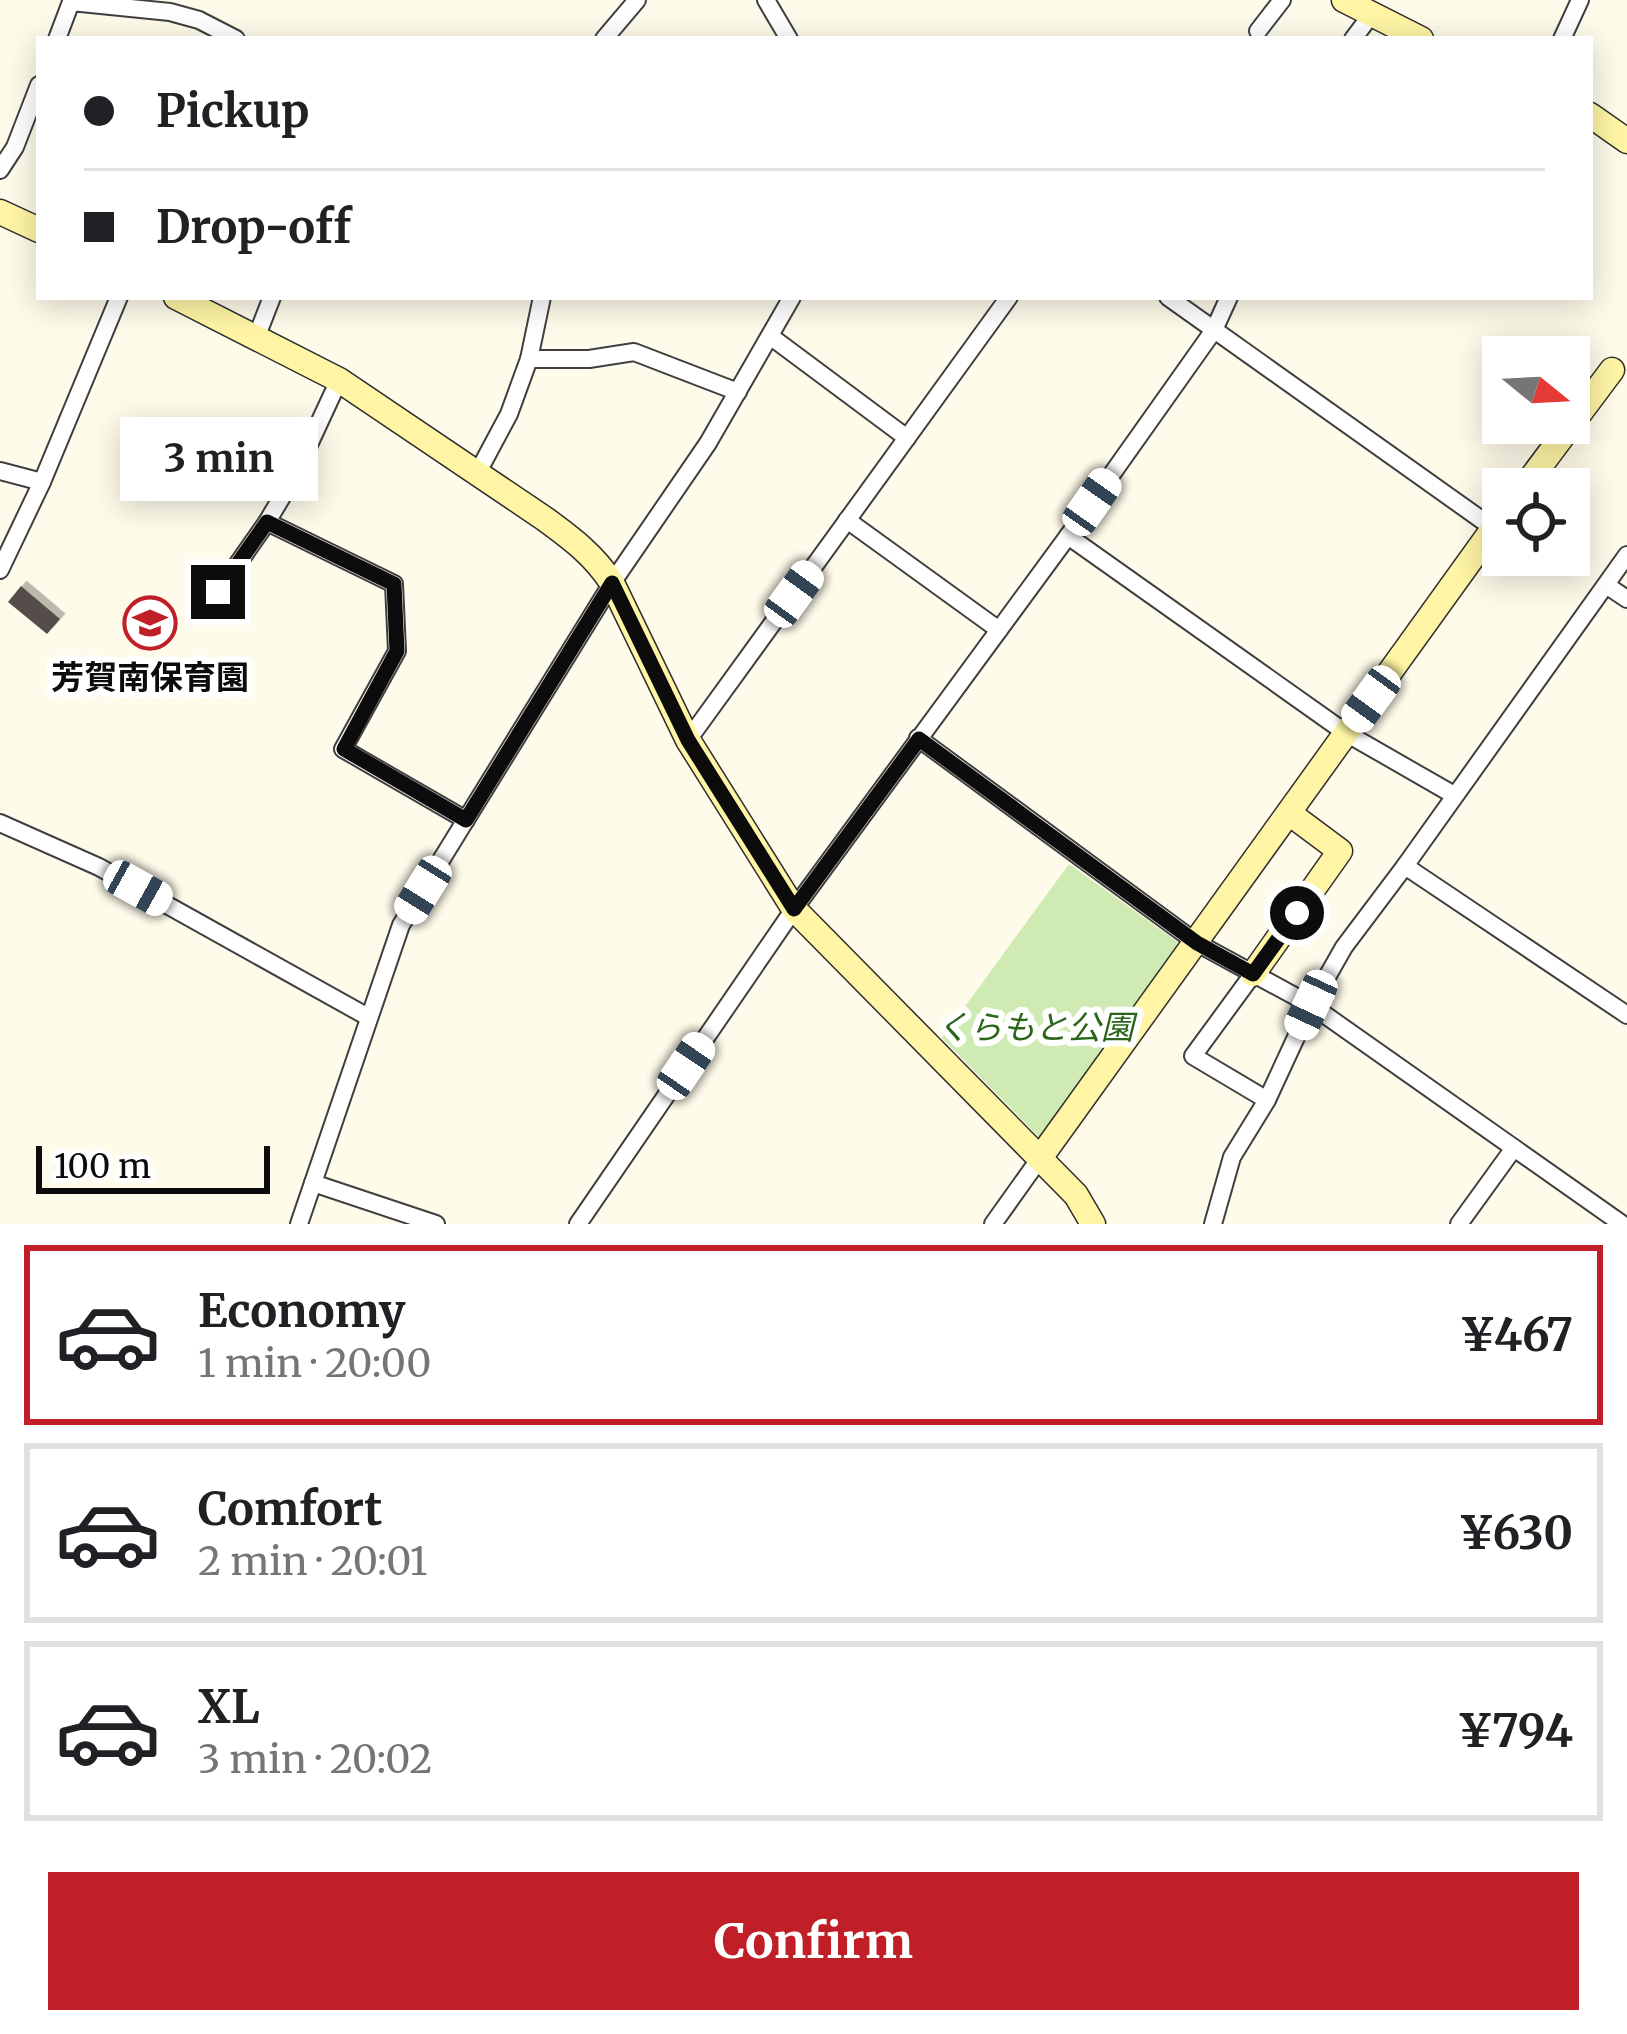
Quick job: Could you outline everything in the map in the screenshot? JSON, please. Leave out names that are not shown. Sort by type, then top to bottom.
[{"type":"street","points":[[607,36],[637,0]]},
{"type":"street","points":[[766,0],[787,36]]},
{"type":"street","points":[[1258,31],[1282,0]]},
{"type":"street","points":[[1343,0],[1406,36]]},
{"type":"street","points":[[1563,36],[1580,0]]},
{"type":"street","points":[[57,36],[70,2],[170,12],[230,36]]},
{"type":"street","points":[[1356,36],[1372,15]]},
{"type":"street","points":[[0,170],[15,148],[36,93]]},
{"type":"street","points":[[1593,117],[1627,141]]},
{"type":"street","points":[[0,212],[36,229]]},
{"type":"street","points":[[0,570],[42,482],[117,300]]},
{"type":"street","points":[[182,300],[339,380],[577,542],[600,565],[688,740],[794,909],[1076,1195],[1094,1224]]},
{"type":"street","points":[[256,338],[271,300]]},
{"type":"street","points":[[478,472],[509,414],[529,359],[541,300]]},
{"type":"street","points":[[299,1224],[401,926],[612,583],[708,443],[790,300]]},
{"type":"street","points":[[688,740],[1007,300]]},
{"type":"street","points":[[1172,300],[1482,510]]},
{"type":"street","points":[[578,1224],[794,909],[1214,330],[1228,300]]},
{"type":"street","points":[[770,336],[907,438]]},
{"type":"street","points":[[529,359],[589,359],[634,352],[738,392]]},
{"type":"street","points":[[1540,468],[1619,374]]},
{"type":"street","points":[[218,592],[295,475],[339,380]]},
{"type":"street","points":[[0,471],[42,482]]},
{"type":"street","points":[[848,520],[999,630]]},
{"type":"street","points":[[267,522],[394,584],[397,651],[344,749],[466,820]]},
{"type":"street","points":[[1068,536],[1346,733],[1454,794]]},
{"type":"street","points":[[993,1224],[1482,543]]},
{"type":"street","points":[[1213,1224],[1232,1157],[1267,1100],[1344,947],[1627,555]]},
{"type":"street","points":[[1606,585],[1627,599]]},
{"type":"street","points":[[919,739],[1197,943],[1311,1005],[1622,1224]]},
{"type":"street","points":[[1267,1100],[1193,1056],[1340,851],[1289,813]]},
{"type":"street","points":[[0,823],[99,867],[368,1017]]},
{"type":"street","points":[[1405,866],[1627,1015]]},
{"type":"street","points":[[1460,1224],[1514,1148]]},
{"type":"street","points":[[313,1183],[436,1224]]},
{"type":"green space","name":"くらもと公園","points":[[1069,864],[1179,943],[1040,1138],[942,1038]]},
{"type":"building","points":[[21,586],[60,619],[47,634],[8,602]]},
{"type":"place","name":"芳賀南保育園","points":[[150,623]]},
{"type":"route","points":[[218,592],[267,522],[394,584],[397,651],[344,749],[466,820],[612,583],[688,740],[794,909],[919,739],[1197,943],[1253,974],[1297,913]]}]
